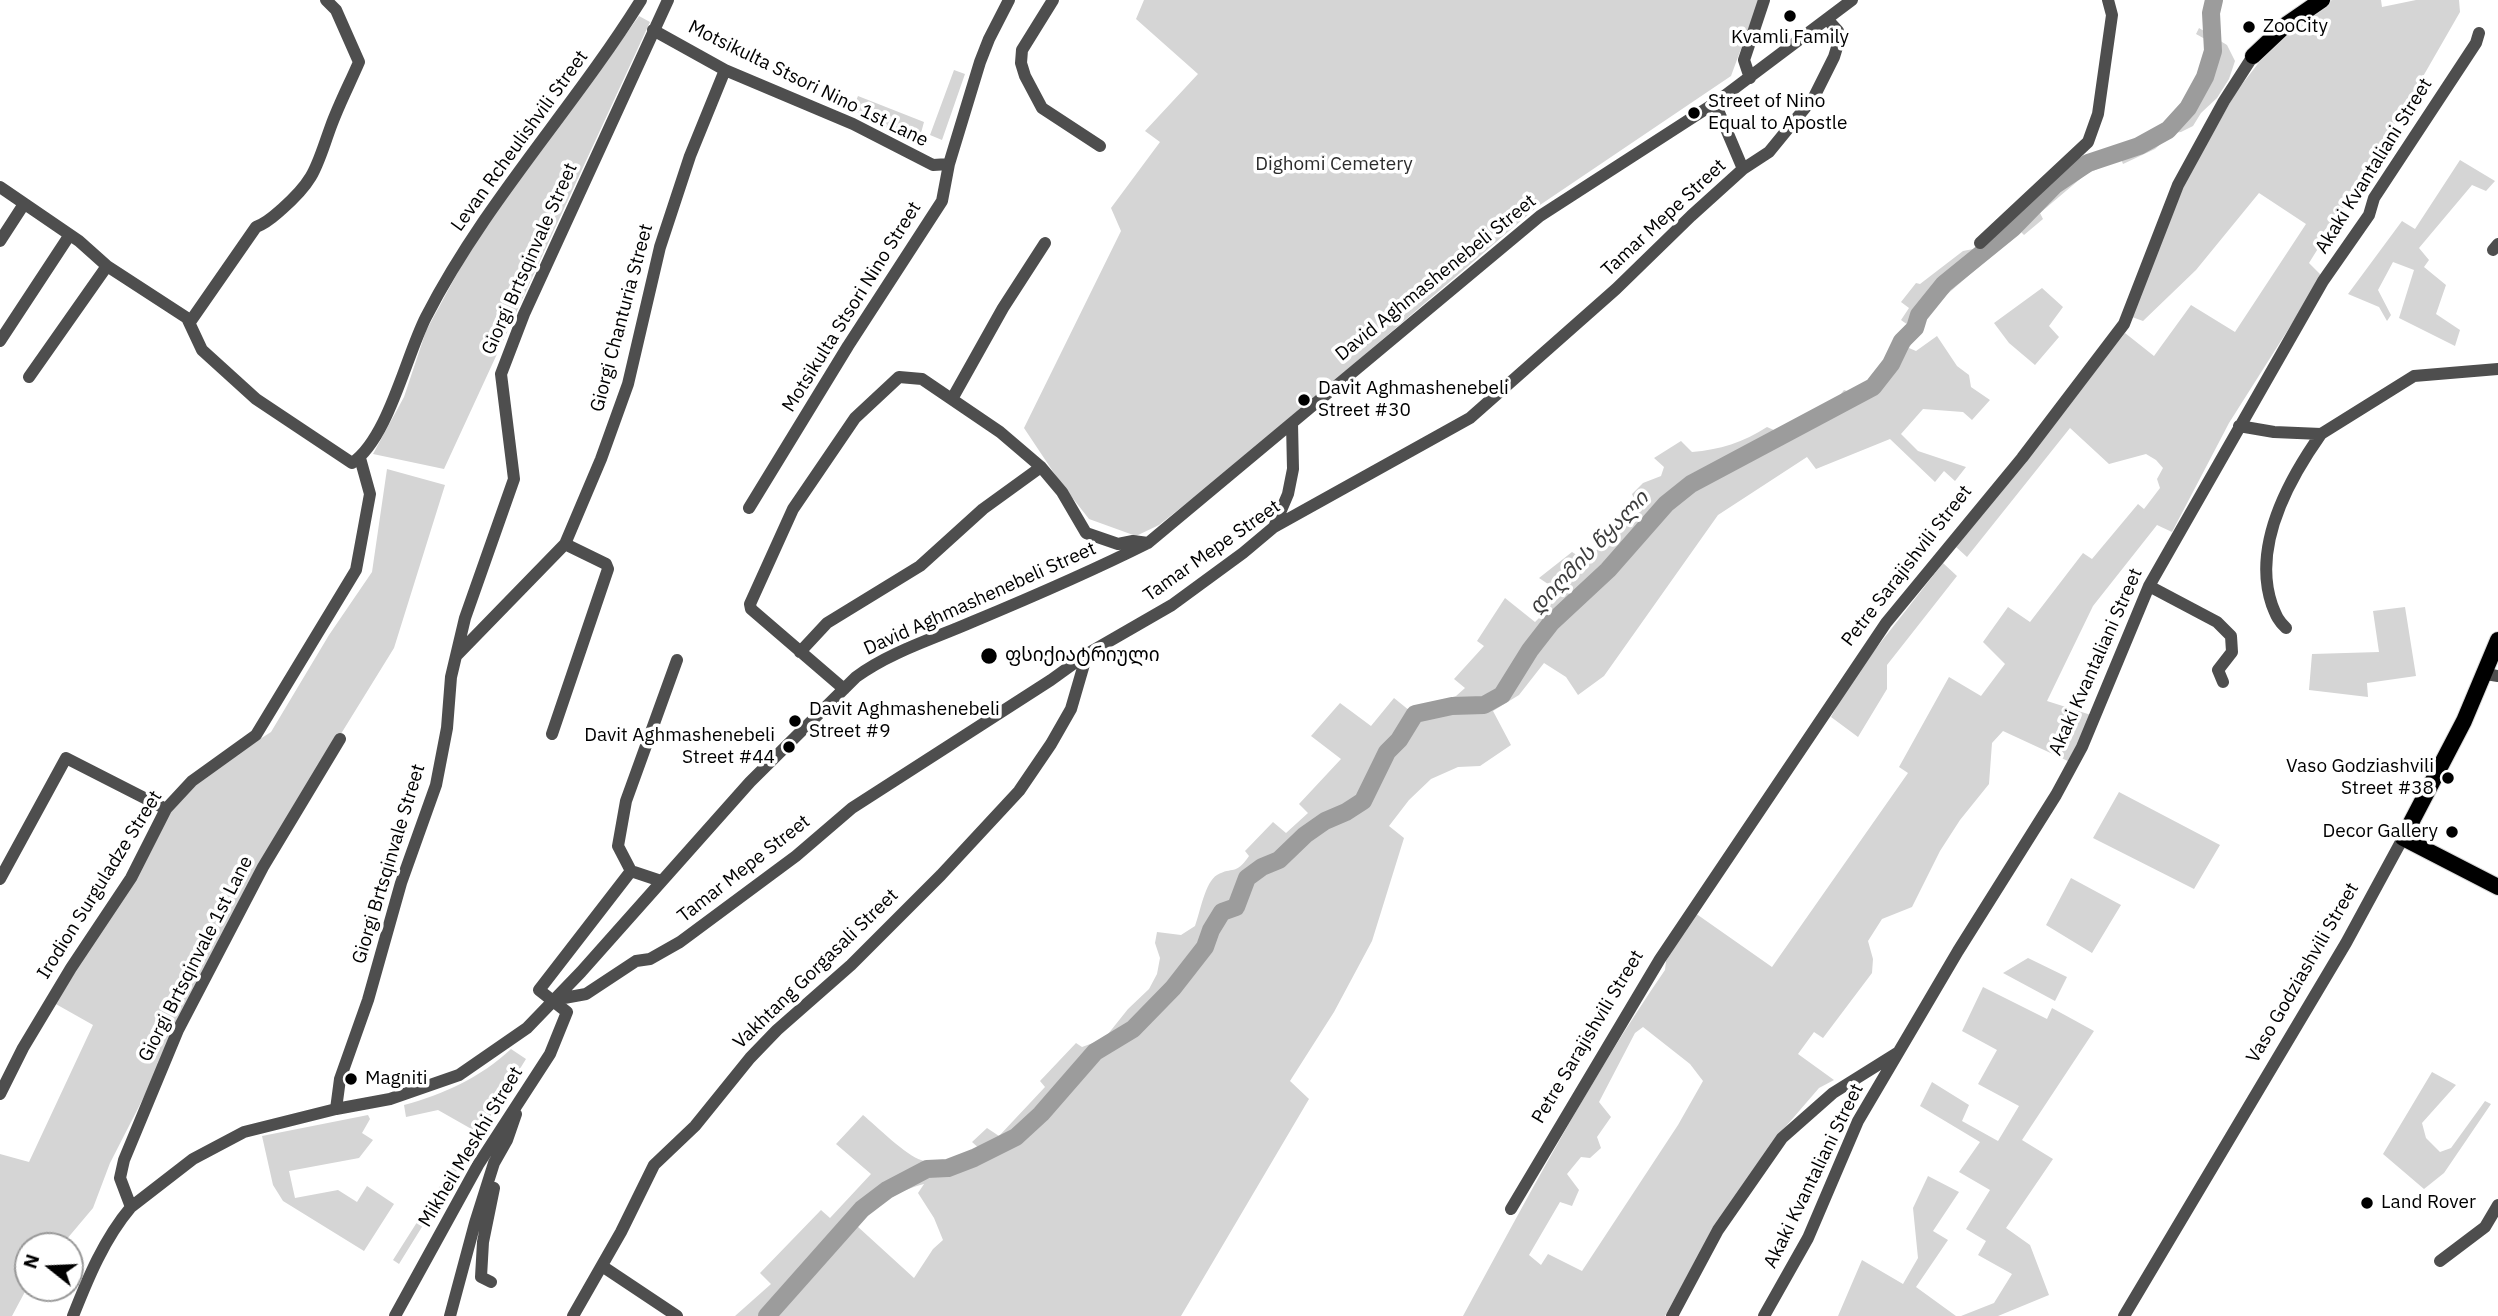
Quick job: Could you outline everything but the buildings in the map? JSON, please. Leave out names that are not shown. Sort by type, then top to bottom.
[{"type":"main road","name":"Petre Sarajishvili Street","points":[[2253,56],[2287,24],[2322,0]]},
{"type":"main road","name":"Vaso Godziashvili Street","points":[[2403,838],[2492,675],[2498,640]]},
{"type":"main road","points":[[2403,838],[2498,887]]},
{"type":"street","points":[[190,322],[256,227],[264,224],[295,197],[312,177],[320,161],[331,125],[359,62],[336,10],[326,0]]},
{"type":"street","name":"Levan Rcheulishvili Street","points":[[360,458],[381,425],[426,318],[490,209],[612,47],[641,0]]},
{"type":"street","name":"Giorgi Brtsqinvale Street","points":[[337,1109],[340,1079],[368,1000],[401,883],[436,785],[447,728],[454,657],[514,479],[501,374],[524,313],[668,0]]},
{"type":"street","name":"Motsikulta Stsori Nino Street","points":[[749,508],[878,299],[943,201],[949,164],[980,62],[1009,0]]},
{"type":"street","points":[[1052,0],[1022,50],[1021,63],[1025,76],[1042,108],[1100,146]]},
{"type":"street","points":[[1749,78],[1744,60],[1764,0]]},
{"type":"street","name":"David Aghmashenebeli Street","points":[[73,1316],[106,1240],[131,1207],[193,1159],[244,1132],[390,1099],[459,1075],[527,1028],[750,782],[871,666],[1075,579],[1148,543],[1540,216],[1715,103],[1852,0]]},
{"type":"street","points":[[1980,243],[2088,142],[2094,130],[2112,15],[2108,0]]},
{"type":"street","name":"Tamar Mepe Street","points":[[553,1000],[586,994],[636,961],[650,959],[680,942],[796,856],[852,808],[1087,654],[1172,605],[1274,527],[1470,418],[1616,289],[1690,216],[1743,169],[1769,152],[1814,97],[1838,44],[1838,32],[1828,20]]},
{"type":"street","name":"Motsikulta Stsori Nino 1st Lane","points":[[653,30],[724,70],[853,124],[933,166],[949,164]]},
{"type":"street","name":"Akaki Kvantaliani Street","points":[[1764,1316],[1808,1238],[1858,1121],[2082,747],[2149,586],[2323,281],[2369,215],[2374,198],[2476,43],[2479,33]]},
{"type":"street","name":"Petre Sarajishvili Street","points":[[1511,1209],[1660,959],[1886,623],[2022,457],[2124,324],[2178,185],[2224,101],[2253,56]]},
{"type":"street","name":"Giorgi Chanturia Street","points":[[454,657],[565,544],[601,459],[628,384],[660,247],[690,156],[724,70]]},
{"type":"street","points":[[1715,103],[1743,169]]},
{"type":"street","points":[[0,187],[79,241],[107,266],[187,317],[202,349],[256,399],[352,463],[360,458]]},
{"type":"street","points":[[0,241],[24,204]]},
{"type":"street","points":[[0,341],[69,236]]},
{"type":"street","points":[[952,399],[1003,308],[1045,243]]},
{"type":"street","points":[[29,377],[107,266]]},
{"type":"street","points":[[2286,628],[2278,621],[2266,588],[2267,551],[2279,509],[2299,465],[2321,435],[2414,376],[2498,369]]},
{"type":"street","points":[[844,689],[750,607],[793,509],[855,418],[899,377],[922,379],[1000,432],[1041,467],[1062,492],[1086,533],[1118,544],[1133,541],[1148,543]]},
{"type":"street","points":[[1274,527],[1288,494],[1293,468],[1292,423]]},
{"type":"street","points":[[2239,426],[2274,432],[2321,435]]},
{"type":"street","name":"Irodion Surguladze Street","points":[[0,1094],[23,1048],[64,979],[131,878],[166,808],[192,781],[256,735],[356,570],[370,494],[360,458]]},
{"type":"street","points":[[800,652],[827,623],[920,566],[983,509],[1041,467]]},
{"type":"street","points":[[552,734],[608,569],[604,562],[565,544]]},
{"type":"street","points":[[2149,586],[2217,622],[2231,636],[2232,652],[2218,670],[2223,682]]},
{"type":"street","name":"Vakhtang Gorgasali Street","points":[[573,1316],[654,1165],[695,1126],[750,1058],[777,1030],[850,965],[942,875],[1019,791],[1071,709],[1087,654]]},
{"type":"street","points":[[661,881],[631,871],[618,846],[626,801],[677,660]]},
{"type":"street","name":"Giorgi Brtsqinvale 1st Lane","points":[[131,1207],[120,1178],[124,1160],[178,1030],[263,867],[340,739]]},
{"type":"street","points":[[0,879],[66,758],[166,808]]},
{"type":"street","name":"Vaso Godziashvili Street","points":[[2124,1316],[2346,943],[2403,838]]},
{"type":"street","points":[[553,1000],[539,990],[631,871]]},
{"type":"street","name":"Mikheil Meskhi Street","points":[[395,1316],[478,1165],[550,1054],[567,1012],[553,1000]]},
{"type":"street","points":[[1672,1316],[1718,1230],[1782,1138],[1833,1093],[1899,1052]]},
{"type":"street","points":[[491,1282],[481,1277],[483,1242],[496,1177],[521,1098]]},
{"type":"street","points":[[450,1316],[494,1163],[507,1140]]},
{"type":"street","points":[[2440,1261],[2485,1227],[2498,1205]]},
{"type":"street","points":[[602,1266],[677,1316]]},
{"type":"green space","name":"Dighomi Cemetery","points":[[1144,0],[1759,0],[1731,76],[1537,207],[1250,453],[1159,525],[1136,536],[1089,519],[1024,428],[1121,231],[1111,208],[1160,142],[1145,131],[1198,74],[1136,19]]},
{"type":"green space","points":[[2332,0],[2381,0],[2382,7],[2416,0],[2459,0],[2460,12],[2398,120],[2309,263],[2322,276],[2229,423],[2172,532],[2157,525],[2093,606],[2047,701],[2091,715],[2070,762],[2003,731],[1992,743],[1989,784],[1960,820],[1940,851],[1912,907],[1882,919],[1868,941],[1873,959],[1872,973],[1823,1038],[1814,1032],[1798,1054],[1834,1080],[1819,1088],[1781,1132],[1717,1222],[1665,1316],[1463,1316],[1560,1140],[1610,1054],[1665,970],[1666,961],[1695,913],[1772,967],[1908,773],[1899,767],[1949,677],[1981,696],[2005,664],[1983,642],[2008,607],[2030,622],[2083,553],[2092,559],[2138,504],[2144,509],[2160,488],[2157,479],[2163,468],[2156,460],[2146,454],[2109,464],[2070,428],[1967,557],[1956,547],[2125,333],[2154,356],[2191,305],[2235,332],[2306,224],[2259,193],[2196,270],[2143,321],[2132,317],[2179,193],[2236,92],[2267,52]],"holes":[[[1643,1027],[1690,1064],[1703,1081],[1678,1125],[1582,1271],[1548,1254],[1541,1265],[1529,1255],[1560,1202],[1572,1206],[1579,1190],[1567,1174],[1581,1157],[1590,1158],[1601,1148],[1597,1137],[1611,1117],[1599,1102],[1635,1033]]]},
{"type":"green space","points":[[639,16],[650,22],[444,469],[373,454],[404,397],[426,331],[471,248],[514,180],[557,129]]},
{"type":"green space","points":[[2199,28],[2227,45],[2235,61],[2229,79],[2217,98],[2201,113],[2193,126],[2173,133],[2155,149],[2123,164],[2121,159],[2086,174],[2040,213],[2043,219],[2024,235],[2020,231],[1929,310],[1909,348],[1916,351],[1937,336],[1957,366],[1969,375],[1971,387],[1990,400],[1972,420],[1963,412],[1923,409],[1901,434],[1918,451],[1966,467],[1955,481],[1944,471],[1935,482],[1890,439],[1816,469],[1807,457],[1718,515],[1604,676],[1578,695],[1566,677],[1544,663],[1519,695],[1493,711],[1511,745],[1480,766],[1458,767],[1431,779],[1409,800],[1389,826],[1404,838],[1372,941],[1334,1012],[1290,1081],[1309,1099],[1181,1316],[735,1316],[771,1284],[760,1273],[821,1210],[830,1218],[871,1174],[836,1144],[863,1115],[915,1158],[929,1162],[951,1161],[981,1150],[972,1142],[987,1128],[999,1136],[1045,1087],[1040,1081],[1076,1043],[1082,1047],[1104,1039],[1128,1009],[1149,989],[1157,974],[1160,958],[1155,943],[1157,932],[1181,935],[1195,926],[1206,891],[1217,875],[1240,866],[1249,856],[1245,851],[1273,822],[1286,833],[1308,813],[1299,804],[1341,759],[1311,736],[1340,703],[1371,726],[1394,698],[1410,711],[1456,696],[1465,688],[1454,679],[1484,646],[1477,641],[1505,598],[1535,622],[1550,607],[1551,586],[1539,578],[1572,552],[1585,560],[1622,528],[1637,505],[1632,494],[1643,483],[1661,476],[1664,467],[1654,458],[1681,441],[1692,452],[1702,451],[1740,441],[1767,427],[1776,431],[1836,400],[1844,390],[1853,393],[1864,386],[1880,371],[1908,325],[1901,320],[1909,308],[1901,302],[1916,283],[1920,284],[1963,251],[1978,248],[2074,161],[2077,164],[2139,142],[2143,137],[2155,133],[2194,89],[2203,67],[2207,45],[2205,39],[2196,34]],"holes":[[[924,1184],[918,1193],[934,1218],[943,1240],[933,1249],[914,1278],[857,1226],[887,1200]]]},
{"type":"green space","points":[[954,70],[965,74],[942,140],[930,135]]},
{"type":"green space","points":[[858,96],[924,122],[918,144],[852,110]]},
{"type":"green space","points":[[2460,160],[2495,181],[2486,191],[2472,185],[2419,248],[2429,260],[2424,267],[2446,285],[2436,314],[2460,330],[2455,346],[2399,318],[2414,270],[2393,262],[2378,290],[2391,315],[2387,321],[2379,307],[2348,294],[2402,221],[2415,229]]},
{"type":"green space","points":[[2042,288],[2063,307],[2049,326],[2059,337],[2035,365],[2009,343],[1994,323]]},
{"type":"green space","points":[[387,469],[445,485],[394,648],[276,839],[110,1163],[93,1208],[73,1232],[14,1232],[14,1302],[19,1302],[12,1316],[0,1316],[0,1154],[29,1162],[93,1025],[54,1003],[162,822],[204,775],[271,732],[329,635],[372,572]]},
{"type":"green space","points":[[1943,563],[1957,576],[1887,665],[1887,689],[1858,737],[1831,717],[1852,679]]},
{"type":"green space","points":[[2405,607],[2416,676],[2367,683],[2368,697],[2309,690],[2312,654],[2379,652],[2373,611]]},
{"type":"green space","points":[[2119,792],[2220,845],[2194,889],[2093,838]]},
{"type":"green space","points":[[2071,878],[2121,905],[2092,953],[2046,925]]},
{"type":"green space","points":[[2028,958],[2067,977],[2055,1001],[2003,973]]},
{"type":"green space","points":[[1983,987],[2047,1019],[2052,1008],[2094,1031],[2022,1140],[2053,1159],[2006,1228],[2030,1245],[2049,1295],[1998,1316],[1961,1316],[1994,1303],[2012,1274],[1978,1255],[1986,1241],[1966,1229],[1990,1190],[1959,1172],[1980,1142],[1920,1106],[1932,1082],[1969,1105],[1962,1121],[1998,1141],[2019,1106],[1978,1084],[1997,1050],[1962,1031]]},
{"type":"green space","points":[[511,1049],[526,1059],[399,1264],[393,1260],[475,1131],[438,1110],[406,1117],[404,1105],[461,1084]]},
{"type":"green space","points":[[2432,1072],[2456,1085],[2422,1123],[2426,1138],[2440,1152],[2451,1148],[2485,1101],[2491,1104],[2444,1173],[2424,1189],[2383,1154]]},
{"type":"green space","points":[[368,1115],[370,1119],[362,1133],[373,1140],[359,1158],[289,1171],[295,1198],[338,1190],[357,1202],[367,1186],[394,1204],[364,1251],[283,1201],[273,1185],[262,1136]]},
{"type":"green space","points":[[1928,1176],[1959,1192],[1933,1231],[1948,1240],[1916,1287],[1956,1316],[1838,1316],[1862,1260],[1903,1284],[1918,1258],[1913,1208]]},
{"type":"waterway","name":"დიღმის წყალი","points":[[767,1316],[862,1209],[887,1190],[927,1169],[948,1168],[1016,1137],[1041,1114],[1095,1052],[1133,1029],[1173,988],[1205,947],[1222,912],[1236,907],[1247,878],[1262,867],[1279,860],[1305,835],[1325,821],[1363,801],[1387,752],[1399,740],[1415,714],[1452,706],[1484,705],[1502,695],[1530,650],[1551,623],[1608,570],[1666,504],[1691,484],[1873,387],[1891,364],[1902,341],[1915,328],[1919,315],[1944,284],[2013,228],[2055,185],[2088,163],[2139,146],[2168,130],[2188,108],[2205,77],[2213,51],[2211,13],[2214,0]]},
{"type":"place","name":"Kvamli Family","points":[[1790,16]]},
{"type":"place","name":"ZooCity","points":[[2249,27]]},
{"type":"place","name":"Street of Nino Equal to Apostle","points":[[1694,113]]},
{"type":"place","name":"Davit Aghmashenebeli Street #30","points":[[1304,400]]},
{"type":"place","name":"ფსიქიატრიული","points":[[989,656]]},
{"type":"place","name":"Davit Aghmashenebeli Street #9","points":[[795,721]]},
{"type":"place","name":"Davit Aghmashenebeli Street #44","points":[[789,747]]},
{"type":"place","name":"Vaso Godziashvili Street #38","points":[[2448,778]]},
{"type":"place","name":"Decor Gallery","points":[[2452,832]]},
{"type":"place","name":"Magniti","points":[[351,1079]]},
{"type":"place","name":"Land Rover","points":[[2367,1203]]}]
